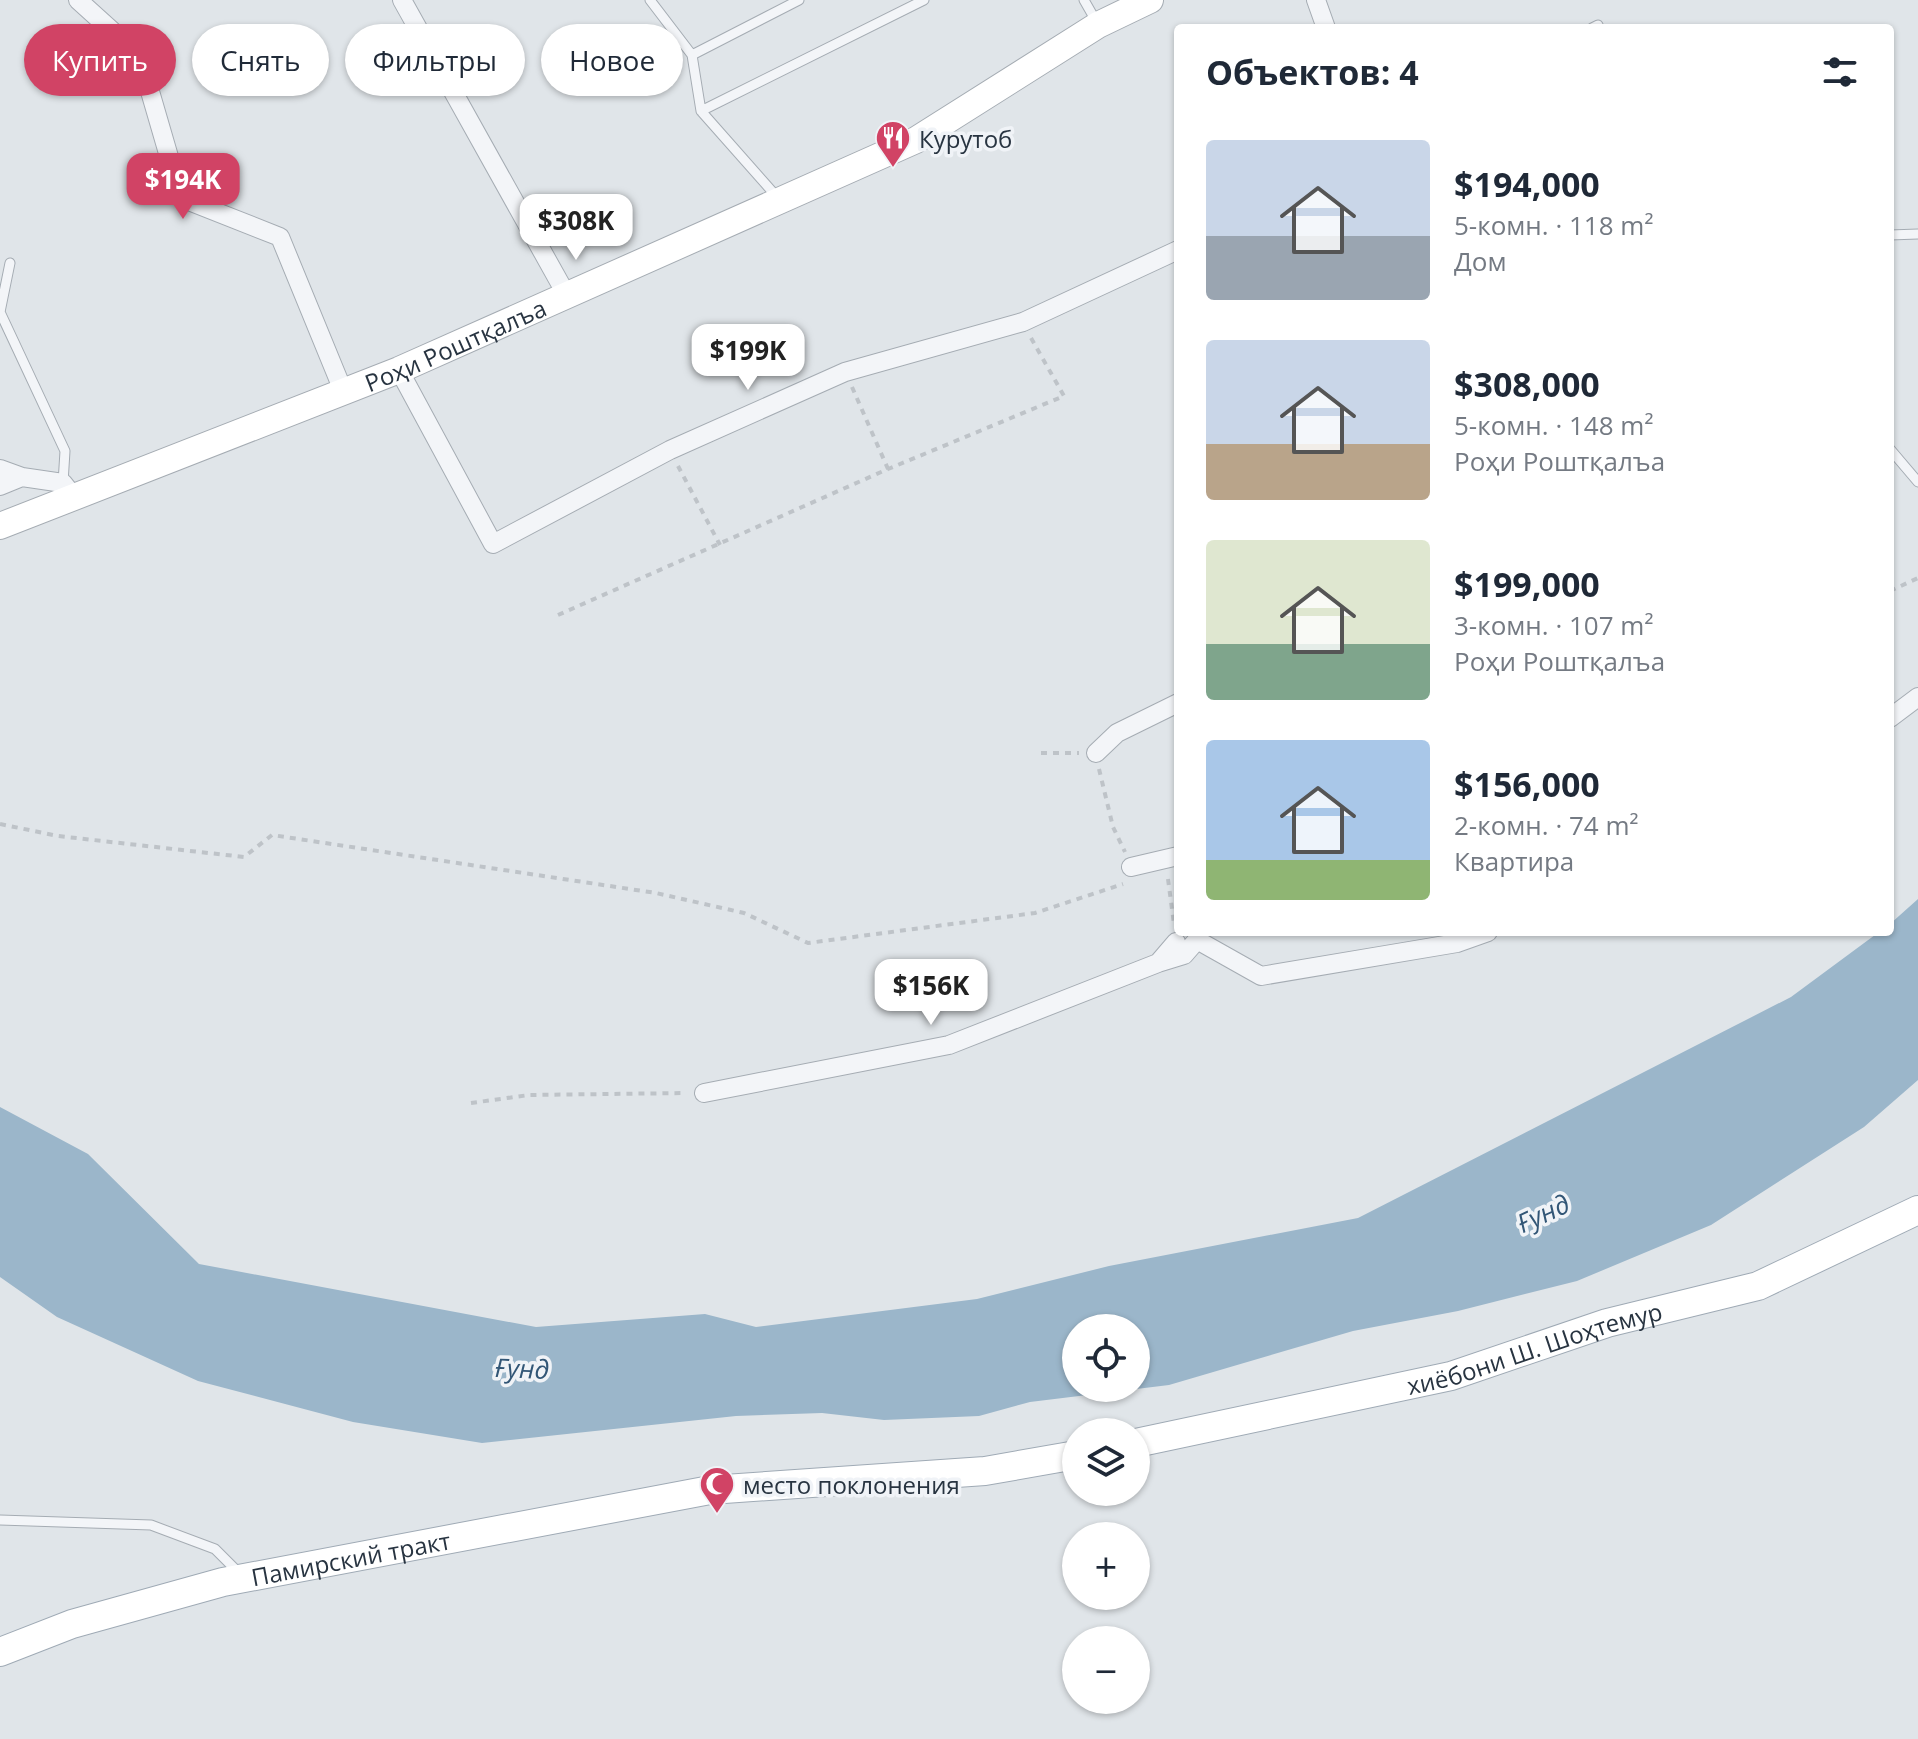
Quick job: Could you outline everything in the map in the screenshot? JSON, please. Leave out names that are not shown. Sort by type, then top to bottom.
[{"type":"main road","name":"Роҳи Роштқалъа","points":[[0,526],[69,491],[344,393],[399,370],[916,140],[1098,25],[1150,0]]},
{"type":"main road","name":"хиёбони Ш. Шоҳтемур","points":[[1150,1440],[1451,1376],[1607,1323],[1758,1286],[1918,1210]]},
{"type":"main road","name":"Памирский тракт","points":[[0,1652],[72,1624],[244,1578],[710,1490],[985,1471],[1062,1457]]},
{"type":"street","points":[[78,0],[131,48],[149,88],[181,198],[280,237],[344,393]]},
{"type":"street","points":[[402,0],[566,294]]},
{"type":"street","points":[[1316,0],[1325,24]]},
{"type":"street","points":[[399,370],[493,544],[670,450],[845,372],[1023,322],[1174,252]]},
{"type":"street","points":[[0,469],[69,491]]},
{"type":"street","points":[[0,486],[22,477]]},
{"type":"street","points":[[1894,715],[1918,697]]},
{"type":"street","points":[[1096,753],[1117,733],[1174,705]]},
{"type":"street","points":[[1131,867],[1174,857]]},
{"type":"street","points":[[704,1093],[949,1045],[1184,955],[1197,940],[1261,976],[1457,943],[1477,936]]},
{"type":"street","points":[[1158,963],[1176,942]]},
{"type":"lane","points":[[650,0],[692,55],[701,111],[779,200]]},
{"type":"lane","points":[[692,55],[799,0]]},
{"type":"lane","points":[[701,111],[924,0]]},
{"type":"lane","points":[[1084,0],[1098,25]]},
{"type":"lane","points":[[1894,235],[1918,234]]},
{"type":"lane","points":[[10,263],[0,312],[65,451],[69,491]]},
{"type":"lane","points":[[1894,454],[1918,482]]},
{"type":"lane","points":[[0,1520],[151,1525],[215,1549],[244,1578]]},
{"type":"path","points":[[558,615],[888,469],[1064,396],[1023,322]]},
{"type":"path","points":[[845,372],[888,469]]},
{"type":"path","points":[[670,450],[720,545]]},
{"type":"path","points":[[1894,589],[1918,578]]},
{"type":"path","points":[[0,824],[58,836],[244,857],[272,835],[656,893],[744,913],[808,943],[1035,913],[1137,879],[1113,827],[1096,753],[1041,753]]},
{"type":"path","points":[[1174,877],[1168,879],[1174,926]]},
{"type":"path","points":[[1175,936],[1176,942]]},
{"type":"path","points":[[471,1103],[529,1095],[704,1093]]},
{"type":"water","name":"Ғунд","points":[[1918,899],[1918,1080],[1864,1127],[1711,1225],[1577,1281],[1458,1311],[1353,1331],[1169,1385],[1150,1387],[1150,1314],[1062,1314],[1062,1398],[1030,1402],[979,1416],[884,1420],[822,1413],[736,1416],[482,1443],[353,1422],[198,1381],[57,1317],[0,1277],[0,1107],[88,1154],[199,1264],[536,1327],[705,1314],[756,1327],[977,1299],[1109,1266],[1358,1218],[1791,997],[1874,936],[1894,936],[1894,920]]},
{"type":"place","name":"Курутоб","points":[[893,169]]},
{"type":"place","name":"место поклонения","points":[[717,1515]]}]
